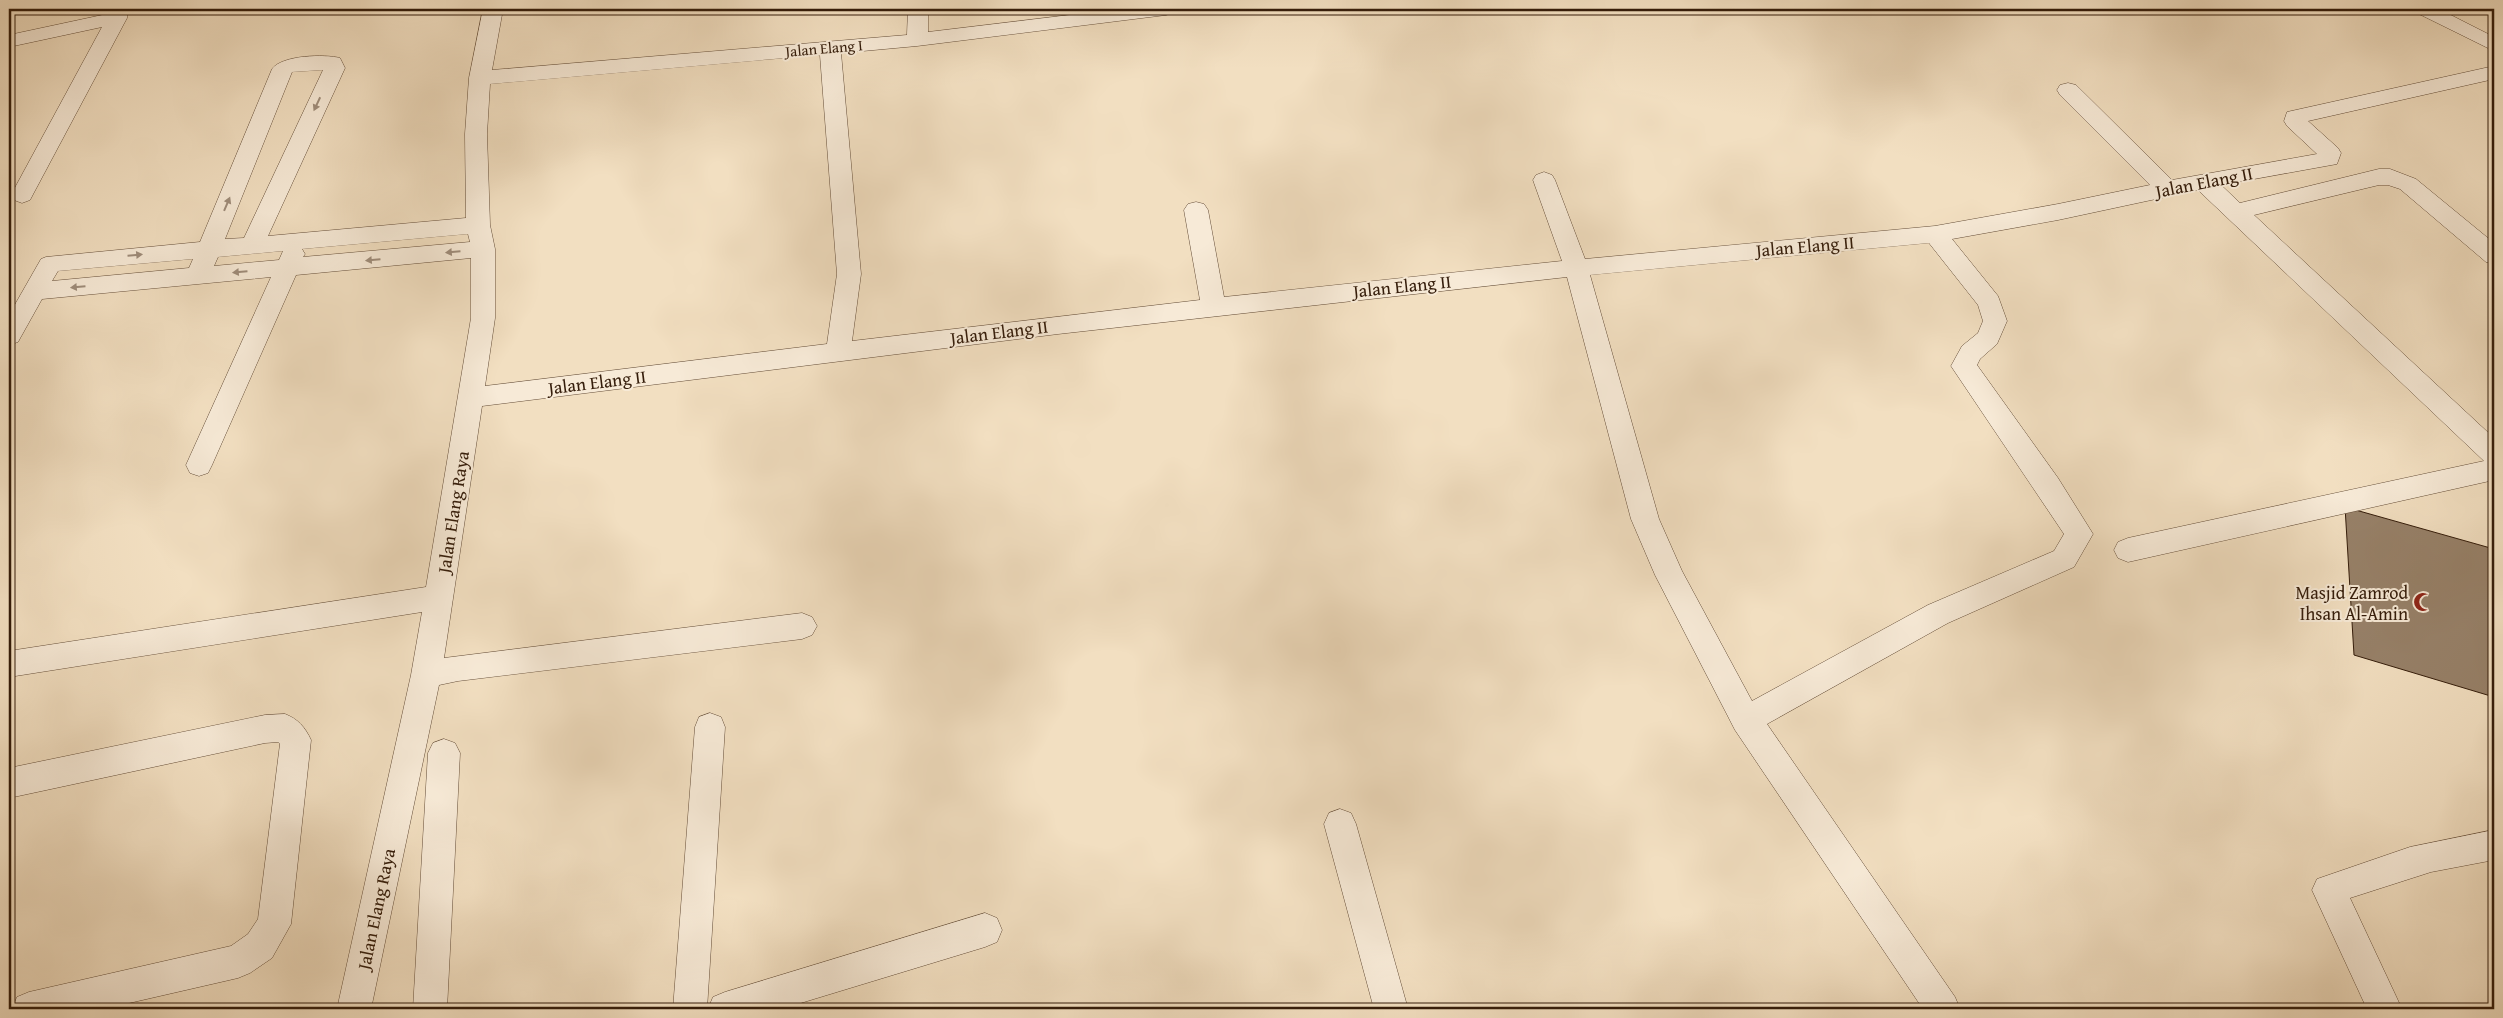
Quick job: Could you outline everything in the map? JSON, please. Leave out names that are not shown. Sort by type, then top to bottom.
[{"type":"street","name":"Jalan Elang Raya","points":[[354,1009],[426,675],[483,318],[476,134],[480,78],[493,9]]},
{"type":"street","points":[[917,40],[918,9]]},
{"type":"street","name":"Jalan Elang I","points":[[480,78],[917,40],[1166,9]]},
{"type":"street","points":[[2424,9],[2494,46]]},
{"type":"street","points":[[9,41],[117,14]]},
{"type":"street","points":[[22,195],[117,14]]},
{"type":"street","points":[[830,47],[849,274],[838,352]]},
{"type":"street","points":[[198,276],[284,68],[289,65],[333,63],[334,68],[252,245]]},
{"type":"street","points":[[2484,76],[2494,95]]},
{"type":"street","name":"Jalan Elang II","points":[[471,398],[1214,307],[1573,259],[1935,234],[2203,181],[2329,159],[2330,153],[2294,121],[2295,117],[2484,76]]},
{"type":"street","points":[[2068,90],[2168,189]]},
{"type":"street","points":[[2235,212],[2379,177],[2390,177],[2408,184],[2494,256]]},
{"type":"street","points":[[1544,180],[1573,259],[1645,518],[1654,544],[1669,576],[1746,720],[1942,1009]]},
{"type":"street","points":[[2203,181],[2494,454]]},
{"type":"street","points":[[1196,210],[1214,307]]},
{"type":"street","points":[[1746,720],[1938,614],[2064,559],[2079,534],[2048,486],[1964,366],[1970,353],[1988,338],[1996,321],[1989,302],[1935,234]]},
{"type":"street","points":[[1573,259],[1708,236]]},
{"type":"street","points":[[9,336],[49,266],[54,262],[252,245],[481,237]]},
{"type":"street","points":[[35,290],[288,268],[481,237]]},
{"type":"street","points":[[199,465],[288,268],[297,243]]},
{"type":"street","points":[[2128,550],[2494,469]]},
{"type":"street","points":[[9,664],[439,597]]},
{"type":"street","points":[[426,675],[458,668],[802,626]]},
{"type":"street","points":[[690,1009],[710,727]]},
{"type":"street","points":[[9,783],[265,729],[285,728],[296,740],[274,924],[260,946],[238,962],[29,1009]]},
{"type":"street","points":[[430,1009],[444,753]]},
{"type":"street","points":[[1340,824],[1391,1009]]},
{"type":"street","points":[[2385,1009],[2368,977],[2347,924],[2329,890],[2385,868],[2470,848],[2494,845]]},
{"type":"street","points":[[725,1009],[985,930]]},
{"type":"building","name":"Masjid Zamrod Ihsan Al-Amin","points":[[2345,507],[2494,549],[2494,697],[2354,655]]},
{"type":"place","name":"Masjid Zamrod Ihsan Al-Amin","points":[[2423,602]]}]
